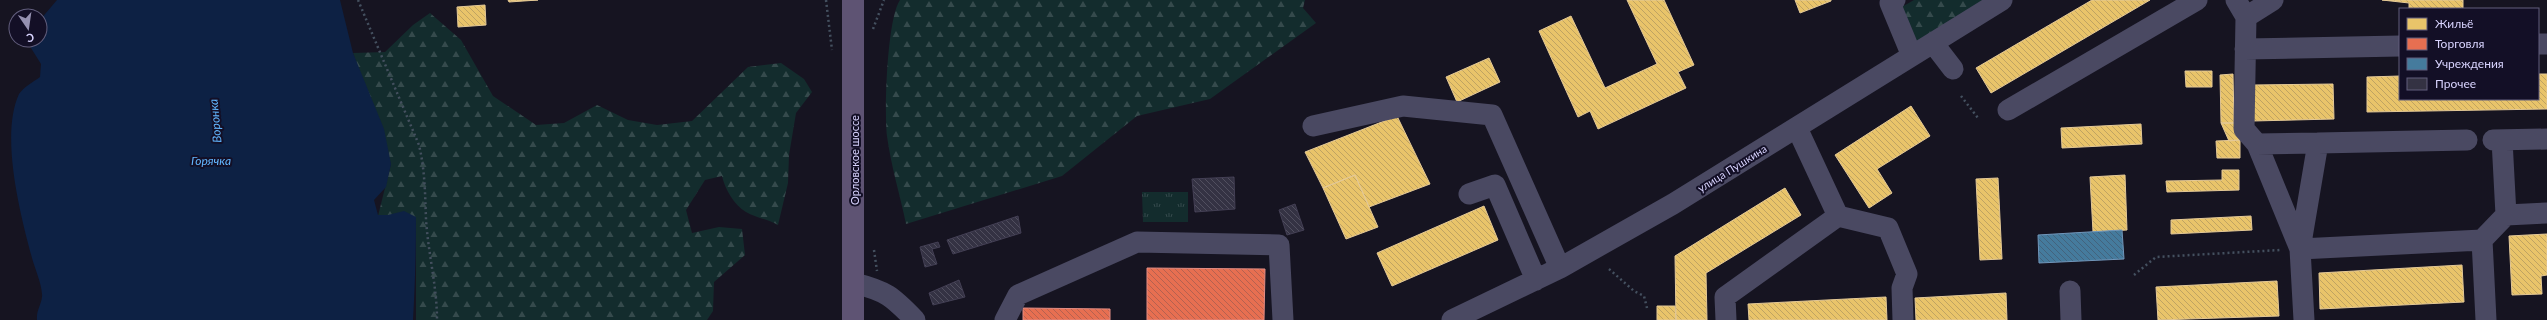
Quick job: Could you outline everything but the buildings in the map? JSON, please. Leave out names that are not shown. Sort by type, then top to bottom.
[{"type":"main road","name":"Орловское шоссе","points":[[849,318],[854,283],[850,4]]},
{"type":"street","points":[[1895,0],[1890,3],[1912,56]]},
{"type":"street","name":"улица Пушкина","points":[[1452,320],[1560,268],[1673,204],[2002,0]]},
{"type":"street","points":[[2008,110],[2198,0]]},
{"type":"street","points":[[2272,0],[2241,8],[2245,49],[2244,129],[2257,144],[2300,249]]},
{"type":"street","points":[[1933,43],[1953,69]]},
{"type":"street","points":[[2245,49],[2399,46]]},
{"type":"street","points":[[1313,126],[1403,106],[1492,115],[1560,268]]},
{"type":"street","points":[[1797,128],[1838,216]]},
{"type":"street","points":[[2506,215],[2498,140],[2547,139]]},
{"type":"street","points":[[2257,144],[2467,140]]},
{"type":"street","points":[[2304,320],[2300,249],[2318,143]]},
{"type":"street","points":[[1469,194],[1495,185],[1536,280]]},
{"type":"street","points":[[2300,249],[2482,240],[2506,215],[2547,213]]},
{"type":"street","points":[[1726,320],[1725,297],[1838,216],[1888,228],[1907,274],[1902,288],[1903,320]]},
{"type":"street","points":[[2482,240],[2486,320]]},
{"type":"street","points":[[1005,320],[1018,295],[1137,242],[1279,245],[1283,320]]},
{"type":"street","points":[[854,283],[880,290],[893,297],[915,320]]},
{"type":"street","points":[[2070,291],[2071,320]]},
{"type":"path","points":[[358,0],[419,145],[424,166],[426,219],[437,298],[437,320]]},
{"type":"path","points":[[1961,96],[1978,118]]},
{"type":"path","points":[[2134,275],[2156,257],[2300,249]]},
{"type":"path","points":[[1609,269],[1634,291],[1644,296],[1647,308]]},
{"type":"green space","points":[[900,0],[1305,0],[1303,8],[1316,23],[1210,99],[1137,116],[1062,176],[906,224],[891,158],[886,124],[886,87],[889,45],[892,26]]},
{"type":"green space","points":[[1914,0],[1989,0],[1917,45],[1900,8]]},
{"type":"green space","points":[[430,13],[461,40],[493,96],[536,125],[564,123],[597,105],[628,120],[657,125],[692,121],[748,67],[781,63],[804,79],[812,92],[796,113],[789,155],[788,183],[778,225],[750,214],[742,209],[731,196],[725,186],[722,176],[705,180],[686,210],[692,233],[719,227],[742,229],[745,255],[714,282],[713,311],[707,320],[416,320],[416,217],[378,216],[391,164],[353,53],[385,52],[413,25]]},
{"type":"green space","points":[[1142,192],[1188,192],[1188,222],[1143,222]]},
{"type":"water","name":"Горячка","points":[[57,0],[340,0],[353,53],[384,129],[391,164],[386,187],[374,200],[378,215],[388,215],[404,211],[416,217],[413,320],[37,320],[42,300],[41,289],[22,220],[14,175],[11,131],[14,111],[19,94],[40,77],[41,64],[31,48],[48,48],[48,11]]},
{"type":"water label","name":"Воронка","points":[[215,121]]}]
